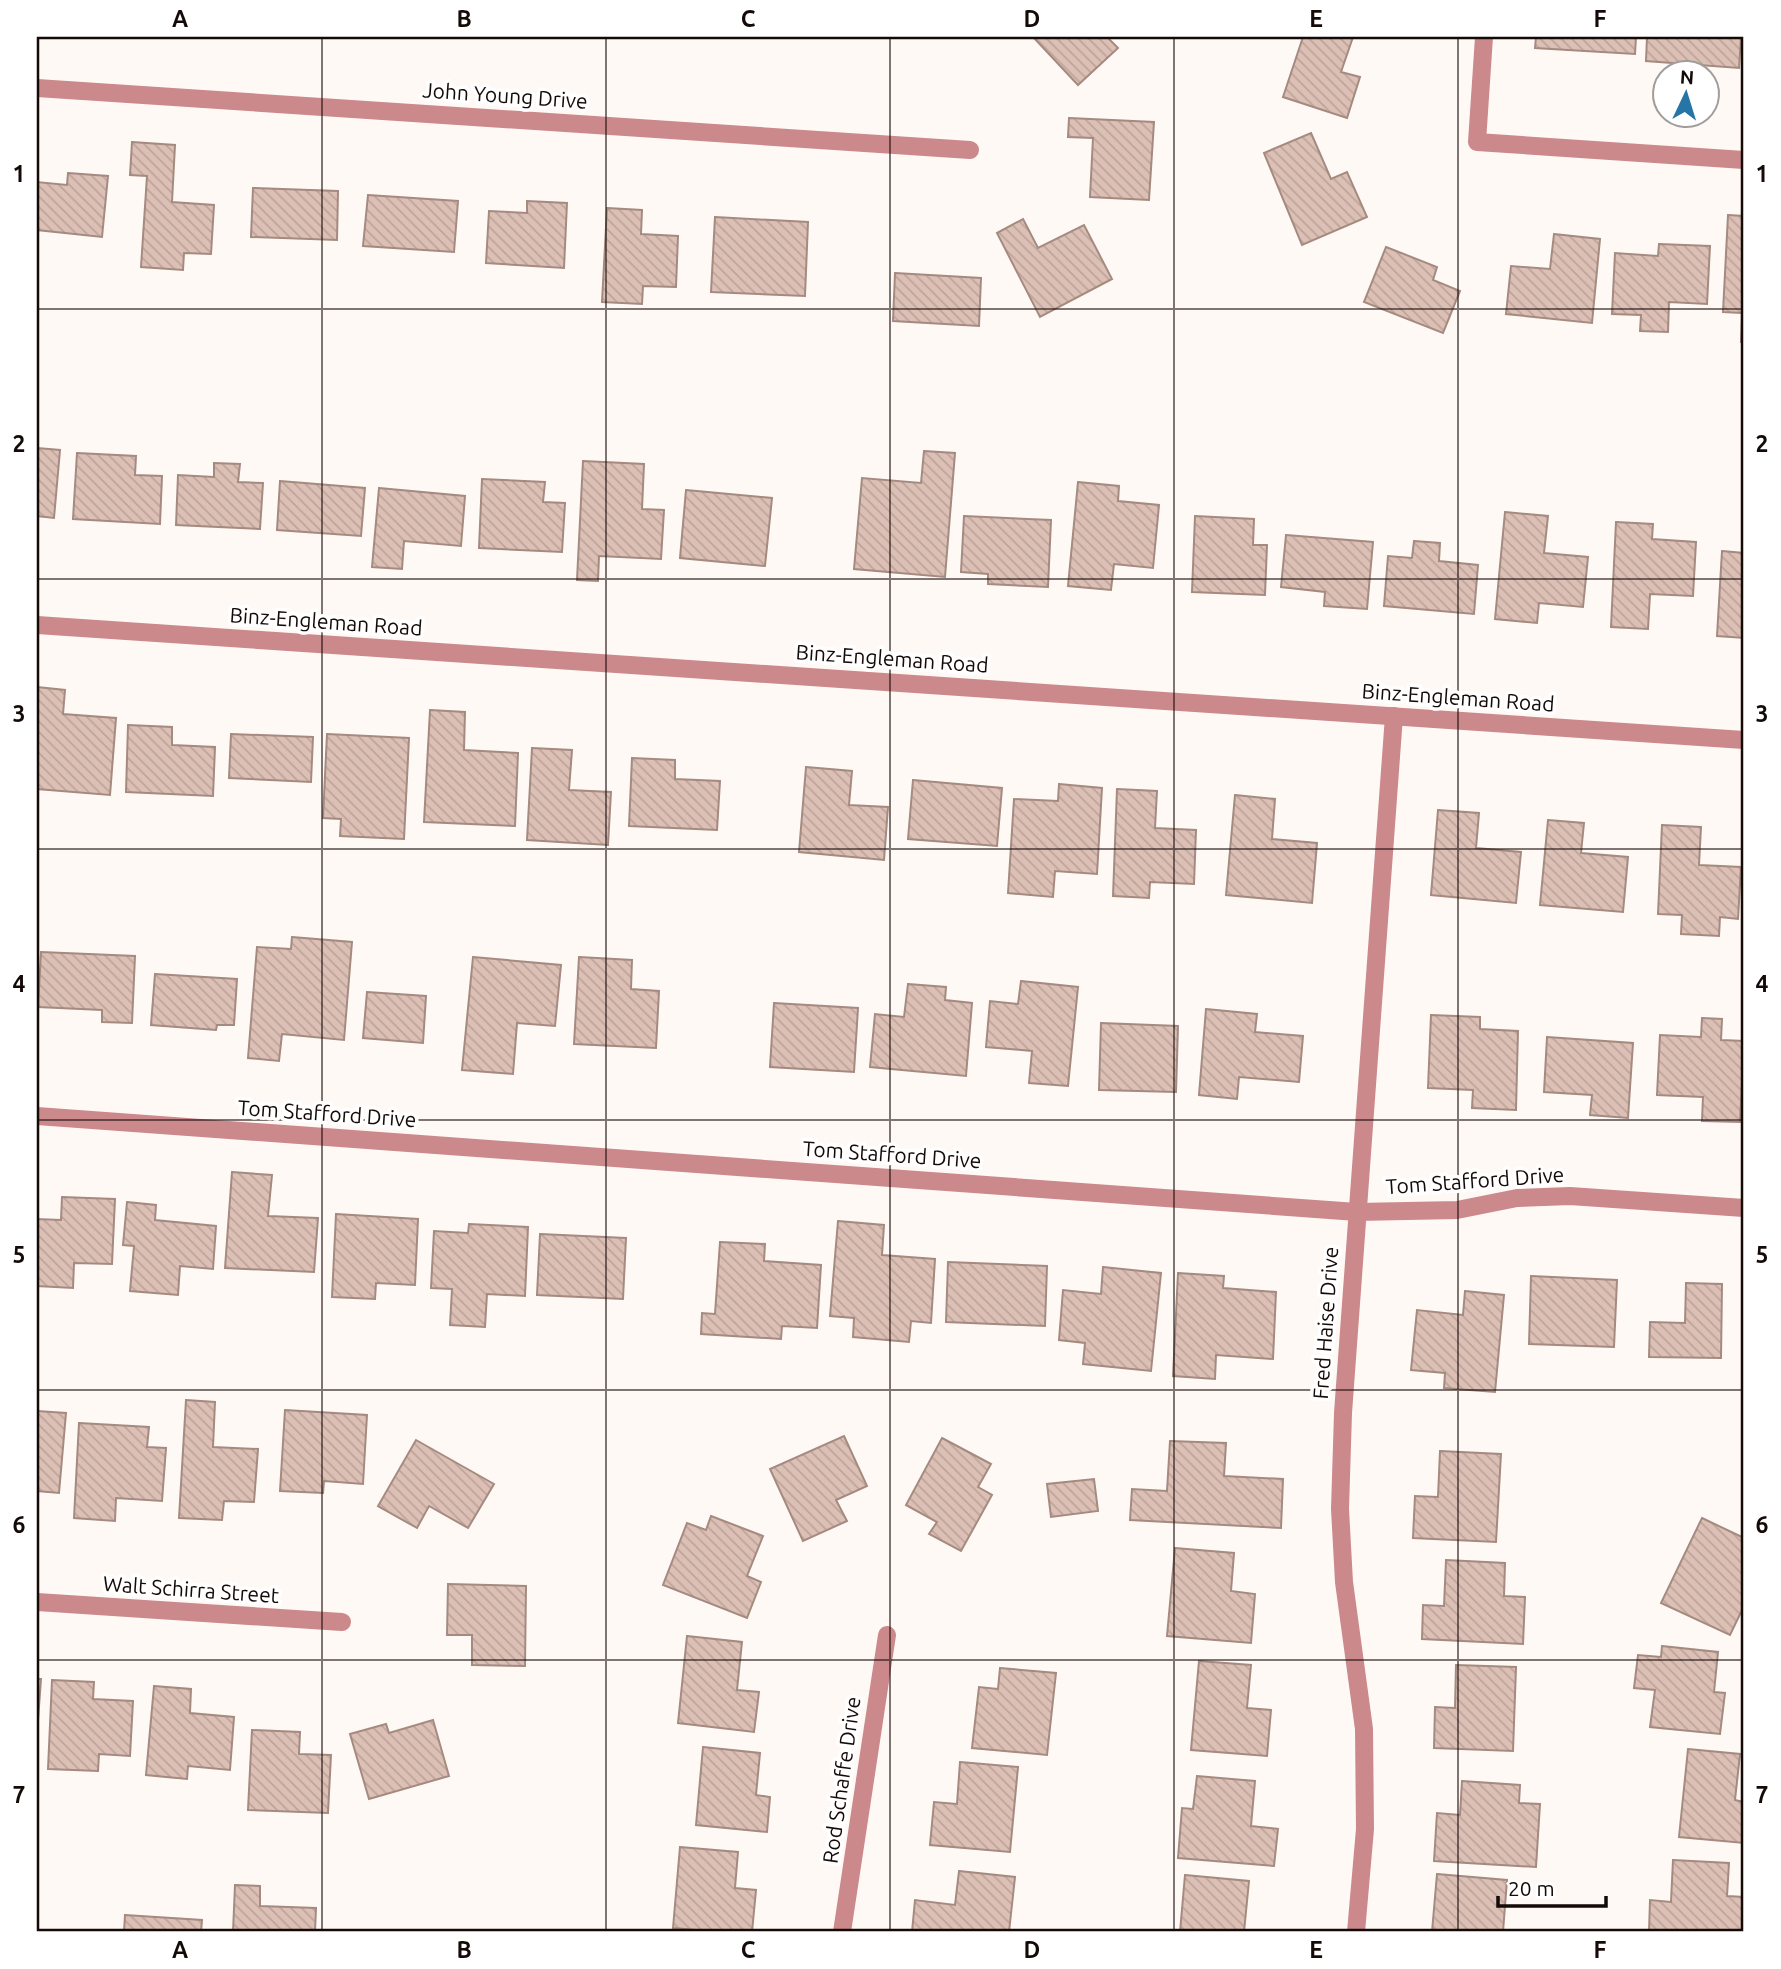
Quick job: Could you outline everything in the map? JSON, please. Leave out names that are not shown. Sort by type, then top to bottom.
[{"type":"street","points":[[1484,37],[1477,142],[1744,160]]},
{"type":"street","name":"John Young Drive","points":[[37,88],[970,150]]},
{"type":"street","name":"Binz-Engleman Road","points":[[37,625],[1744,740]]},
{"type":"street","name":"Fred Haise Drive","points":[[1356,1932],[1365,1829],[1364,1729],[1345,1582],[1339,1509],[1343,1413],[1394,716]]},
{"type":"street","name":"Tom Stafford Drive","points":[[37,1116],[1357,1212],[1457,1210],[1517,1198],[1570,1196],[1744,1208]]},
{"type":"street","name":"Walt Schirra Street","points":[[37,1602],[342,1622]]},
{"type":"street","name":"Rod Schaffe Drive","points":[[842,1932],[887,1634]]},
{"type":"building","points":[[1033,37],[1107,37],[1118,48],[1078,85]]},
{"type":"building","points":[[1303,37],[1353,37],[1341,72],[1360,77],[1347,118],[1283,97]]},
{"type":"building","points":[[1536,37],[1636,37],[1635,54],[1535,48]]},
{"type":"building","points":[[1647,37],[1741,37],[1739,68],[1722,67],[1722,60],[1646,61]]},
{"type":"building","points":[[1069,118],[1154,122],[1149,200],[1090,197],[1093,138],[1068,137]]},
{"type":"building","points":[[1311,133],[1331,179],[1347,172],[1367,217],[1302,245],[1264,153]]},
{"type":"building","points":[[132,142],[175,145],[172,202],[214,205],[211,254],[184,253],[183,270],[141,267],[147,176],[130,175]]},
{"type":"building","points":[[68,173],[108,176],[102,237],[37,230],[37,182],[67,185]]},
{"type":"building","points":[[253,188],[338,191],[337,240],[251,237]]},
{"type":"building","points":[[368,195],[458,201],[454,252],[363,246]]},
{"type":"building","points":[[527,201],[567,203],[564,268],[486,263],[489,211],[527,213]]},
{"type":"building","points":[[607,208],[642,210],[641,234],[678,236],[676,287],[643,286],[642,304],[602,302]]},
{"type":"building","points":[[1728,215],[1744,216],[1744,342],[1741,342],[1742,313],[1723,312]]},
{"type":"building","points":[[715,217],[808,222],[805,296],[711,292]]},
{"type":"building","points":[[1023,219],[1038,248],[1084,225],[1112,279],[1040,317],[997,233]]},
{"type":"building","points":[[1554,234],[1600,239],[1592,323],[1506,314],[1511,266],[1550,269]]},
{"type":"building","points":[[1659,244],[1710,246],[1707,304],[1669,302],[1668,332],[1640,331],[1641,315],[1612,314],[1615,253],[1658,256]]},
{"type":"building","points":[[1386,247],[1437,267],[1433,280],[1460,291],[1443,333],[1364,302]]},
{"type":"building","points":[[895,273],[981,278],[979,326],[893,321]]},
{"type":"building","points":[[37,448],[60,450],[54,518],[37,516]]},
{"type":"building","points":[[924,451],[955,453],[945,577],[854,569],[862,478],[921,483]]},
{"type":"building","points":[[77,453],[136,456],[135,475],[162,476],[160,524],[73,519]]},
{"type":"building","points":[[583,461],[644,464],[642,509],[664,510],[661,559],[599,556],[598,581],[577,580]]},
{"type":"building","points":[[214,463],[240,464],[238,482],[263,483],[260,529],[176,525],[178,475],[214,477]]},
{"type":"building","points":[[482,479],[545,482],[543,502],[565,503],[562,552],[479,548]]},
{"type":"building","points":[[280,481],[365,488],[361,536],[277,530]]},
{"type":"building","points":[[1078,482],[1119,486],[1118,501],[1159,505],[1153,568],[1114,564],[1111,590],[1068,586]]},
{"type":"building","points":[[379,488],[465,496],[461,546],[404,541],[402,569],[372,567]]},
{"type":"building","points":[[686,490],[772,498],[765,566],[680,558]]},
{"type":"building","points":[[1505,512],[1548,516],[1544,553],[1588,557],[1583,607],[1539,603],[1537,623],[1495,619]]},
{"type":"building","points":[[964,516],[1051,520],[1048,587],[988,584],[988,574],[961,572]]},
{"type":"building","points":[[1195,516],[1254,519],[1253,545],[1267,545],[1265,595],[1192,592]]},
{"type":"building","points":[[1616,522],[1653,524],[1652,539],[1696,542],[1693,596],[1650,594],[1648,629],[1611,627]]},
{"type":"building","points":[[1286,535],[1373,542],[1367,609],[1324,606],[1325,592],[1281,587]]},
{"type":"building","points":[[1414,541],[1440,543],[1439,561],[1478,565],[1474,614],[1384,606],[1388,556],[1412,558]]},
{"type":"building","points":[[1722,551],[1744,553],[1744,638],[1717,636]]},
{"type":"building","points":[[37,687],[65,690],[63,714],[116,718],[110,795],[37,789]]},
{"type":"building","points":[[430,710],[465,712],[464,750],[518,753],[515,826],[424,822]]},
{"type":"building","points":[[128,725],[172,727],[172,745],[215,747],[213,796],[126,792]]},
{"type":"building","points":[[231,734],[313,737],[311,782],[229,778]]},
{"type":"building","points":[[327,734],[409,738],[404,839],[340,836],[341,819],[323,818]]},
{"type":"building","points":[[532,748],[572,750],[569,790],[611,792],[608,845],[527,840]]},
{"type":"building","points":[[632,758],[675,760],[675,779],[720,781],[717,830],[629,826]]},
{"type":"building","points":[[806,767],[852,771],[849,805],[888,807],[884,860],[799,852]]},
{"type":"building","points":[[913,780],[1002,788],[997,846],[908,839]]},
{"type":"building","points":[[1059,784],[1102,788],[1097,874],[1055,871],[1053,897],[1008,893],[1014,799],[1058,801]]},
{"type":"building","points":[[1117,789],[1157,791],[1155,828],[1196,830],[1194,884],[1150,882],[1149,898],[1113,896]]},
{"type":"building","points":[[1235,795],[1275,799],[1272,839],[1317,843],[1312,903],[1226,895]]},
{"type":"building","points":[[1438,810],[1479,813],[1476,848],[1521,852],[1516,903],[1431,895]]},
{"type":"building","points":[[1548,820],[1584,823],[1581,853],[1628,857],[1623,912],[1540,905]]},
{"type":"building","points":[[1662,825],[1701,827],[1699,865],[1741,867],[1738,919],[1720,917],[1719,936],[1681,934],[1682,915],[1658,914]]},
{"type":"building","points":[[292,937],[352,942],[344,1040],[282,1034],[279,1061],[248,1058],[257,947],[291,949]]},
{"type":"building","points":[[41,952],[135,956],[132,1023],[102,1022],[102,1010],[38,1007]]},
{"type":"building","points":[[473,957],[561,965],[555,1026],[517,1023],[513,1074],[462,1070]]},
{"type":"building","points":[[579,957],[632,960],[631,989],[659,991],[656,1048],[574,1044]]},
{"type":"building","points":[[155,974],[237,979],[234,1025],[217,1025],[216,1030],[151,1025]]},
{"type":"building","points":[[1021,981],[1078,987],[1068,1086],[1029,1083],[1032,1051],[986,1047],[990,1001],[1018,1004]]},
{"type":"building","points":[[908,984],[946,987],[945,1000],[972,1003],[966,1076],[870,1067],[875,1014],[904,1017]]},
{"type":"building","points":[[367,992],[426,996],[423,1043],[363,1038]]},
{"type":"building","points":[[774,1003],[858,1008],[854,1072],[770,1067]]},
{"type":"building","points":[[1206,1009],[1257,1014],[1255,1032],[1303,1036],[1299,1082],[1239,1077],[1237,1099],[1199,1095]]},
{"type":"building","points":[[1431,1015],[1480,1017],[1480,1029],[1518,1031],[1516,1110],[1472,1108],[1473,1090],[1428,1088]]},
{"type":"building","points":[[1702,1018],[1722,1019],[1721,1040],[1744,1041],[1740,1122],[1702,1121],[1703,1097],[1657,1095],[1660,1035],[1701,1037]]},
{"type":"building","points":[[1101,1023],[1178,1026],[1176,1092],[1099,1090]]},
{"type":"building","points":[[1547,1037],[1633,1043],[1628,1118],[1590,1115],[1592,1095],[1544,1092]]},
{"type":"building","points":[[232,1172],[272,1175],[268,1216],[318,1218],[314,1272],[225,1268]]},
{"type":"building","points":[[62,1197],[115,1199],[112,1264],[74,1263],[73,1288],[37,1286],[37,1219],[61,1220]]},
{"type":"building","points":[[127,1202],[156,1205],[155,1220],[216,1226],[213,1269],[180,1266],[178,1295],[130,1291],[134,1246],[123,1245]]},
{"type":"building","points":[[336,1214],[418,1219],[415,1285],[376,1283],[375,1299],[332,1297]]},
{"type":"building","points":[[838,1221],[884,1225],[882,1255],[935,1259],[931,1323],[911,1321],[909,1342],[853,1337],[854,1318],[830,1316]]},
{"type":"building","points":[[469,1224],[528,1227],[525,1296],[487,1294],[485,1327],[450,1325],[452,1289],[431,1288],[434,1231],[468,1233]]},
{"type":"building","points":[[540,1234],[626,1238],[623,1299],[537,1295]]},
{"type":"building","points":[[720,1242],[765,1244],[764,1261],[821,1265],[817,1328],[782,1326],[781,1339],[701,1334],[702,1313],[715,1314]]},
{"type":"building","points":[[948,1262],[1047,1266],[1045,1326],[946,1322]]},
{"type":"building","points":[[1103,1267],[1161,1273],[1151,1371],[1083,1364],[1085,1343],[1059,1340],[1063,1290],[1101,1294]]},
{"type":"building","points":[[1178,1273],[1224,1276],[1223,1288],[1276,1292],[1273,1359],[1216,1355],[1215,1379],[1173,1376]]},
{"type":"building","points":[[1531,1276],[1617,1280],[1614,1347],[1529,1344]]},
{"type":"building","points":[[1686,1283],[1722,1284],[1721,1358],[1649,1357],[1650,1322],[1685,1323]]},
{"type":"building","points":[[1465,1291],[1504,1295],[1495,1392],[1444,1388],[1445,1373],[1411,1370],[1417,1310],[1463,1315]]},
{"type":"building","points":[[186,1400],[215,1402],[213,1447],[258,1449],[254,1502],[224,1501],[222,1520],[179,1518]]},
{"type":"building","points":[[285,1410],[367,1415],[363,1484],[324,1481],[323,1493],[280,1491]]},
{"type":"building","points":[[37,1411],[66,1413],[59,1493],[37,1491]]},
{"type":"building","points":[[79,1423],[149,1427],[147,1447],[166,1448],[162,1501],[116,1498],[115,1521],[74,1518]]},
{"type":"building","points":[[844,1436],[867,1486],[836,1500],[847,1521],[803,1541],[770,1469]]},
{"type":"building","points":[[942,1438],[991,1464],[978,1487],[992,1495],[961,1551],[929,1534],[937,1522],[906,1505]]},
{"type":"building","points":[[416,1440],[494,1484],[468,1528],[429,1506],[417,1528],[378,1506]]},
{"type":"building","points":[[1170,1441],[1226,1443],[1224,1476],[1283,1479],[1281,1528],[1130,1520],[1132,1489],[1167,1491]]},
{"type":"building","points":[[1440,1451],[1501,1454],[1496,1542],[1413,1538],[1415,1496],[1438,1497]]},
{"type":"building","points":[[1094,1479],[1098,1511],[1051,1517],[1047,1484]]},
{"type":"building","points":[[711,1516],[763,1536],[747,1576],[761,1582],[747,1618],[663,1585],[687,1523],[706,1530]]},
{"type":"building","points":[[1702,1518],[1744,1538],[1744,1606],[1730,1635],[1661,1603]]},
{"type":"building","points":[[1175,1548],[1234,1553],[1231,1591],[1255,1594],[1251,1643],[1167,1636]]},
{"type":"building","points":[[1446,1560],[1505,1563],[1504,1596],[1525,1597],[1523,1644],[1422,1639],[1423,1605],[1444,1606]]},
{"type":"building","points":[[448,1584],[526,1586],[525,1666],[472,1665],[472,1635],[447,1635]]},
{"type":"building","points":[[687,1636],[742,1642],[737,1690],[759,1692],[754,1732],[678,1723]]},
{"type":"building","points":[[1662,1646],[1718,1652],[1714,1692],[1725,1693],[1720,1734],[1650,1727],[1655,1690],[1634,1688],[1638,1655],[1661,1657]]},
{"type":"building","points":[[1199,1661],[1251,1665],[1247,1708],[1271,1710],[1267,1756],[1191,1750]]},
{"type":"building","points":[[1456,1665],[1516,1667],[1513,1751],[1434,1748],[1435,1707],[1455,1708]]},
{"type":"building","points":[[1000,1668],[1056,1673],[1047,1755],[972,1748],[979,1687],[998,1689]]},
{"type":"building","points":[[37,1679],[41,1679],[37,1734]]},
{"type":"building","points":[[52,1680],[94,1682],[93,1699],[133,1701],[130,1756],[99,1754],[98,1771],[48,1769]]},
{"type":"building","points":[[154,1686],[191,1689],[190,1713],[234,1717],[230,1770],[188,1766],[187,1779],[146,1775]]},
{"type":"building","points":[[433,1720],[449,1776],[369,1799],[350,1734],[386,1724],[389,1733]]},
{"type":"building","points":[[252,1730],[300,1732],[299,1754],[331,1755],[328,1813],[248,1810]]},
{"type":"building","points":[[703,1747],[760,1753],[756,1795],[770,1797],[767,1832],[696,1825]]},
{"type":"building","points":[[1688,1749],[1740,1754],[1735,1800],[1744,1802],[1744,1843],[1679,1837]]},
{"type":"building","points":[[960,1762],[1018,1767],[1010,1852],[930,1845],[934,1802],[957,1804]]},
{"type":"building","points":[[1197,1776],[1255,1781],[1251,1826],[1278,1829],[1274,1866],[1178,1858],[1182,1808],[1193,1809]]},
{"type":"building","points":[[1462,1781],[1520,1785],[1519,1803],[1540,1804],[1536,1867],[1434,1861],[1437,1813],[1460,1815]]},
{"type":"building","points":[[680,1847],[738,1852],[735,1888],[756,1890],[752,1932],[673,1928]]},
{"type":"building","points":[[1673,1860],[1729,1863],[1727,1896],[1744,1897],[1744,1932],[1649,1932],[1650,1900],[1671,1902]]},
{"type":"building","points":[[959,1871],[1015,1877],[1009,1932],[912,1932],[915,1900],[955,1905]]},
{"type":"building","points":[[1437,1874],[1507,1880],[1503,1932],[1432,1932]]},
{"type":"building","points":[[1185,1875],[1249,1881],[1244,1932],[1180,1932]]},
{"type":"building","points":[[235,1885],[260,1886],[260,1906],[316,1908],[315,1932],[233,1932]]},
{"type":"building","points":[[125,1915],[202,1920],[201,1932],[124,1932]]}]
